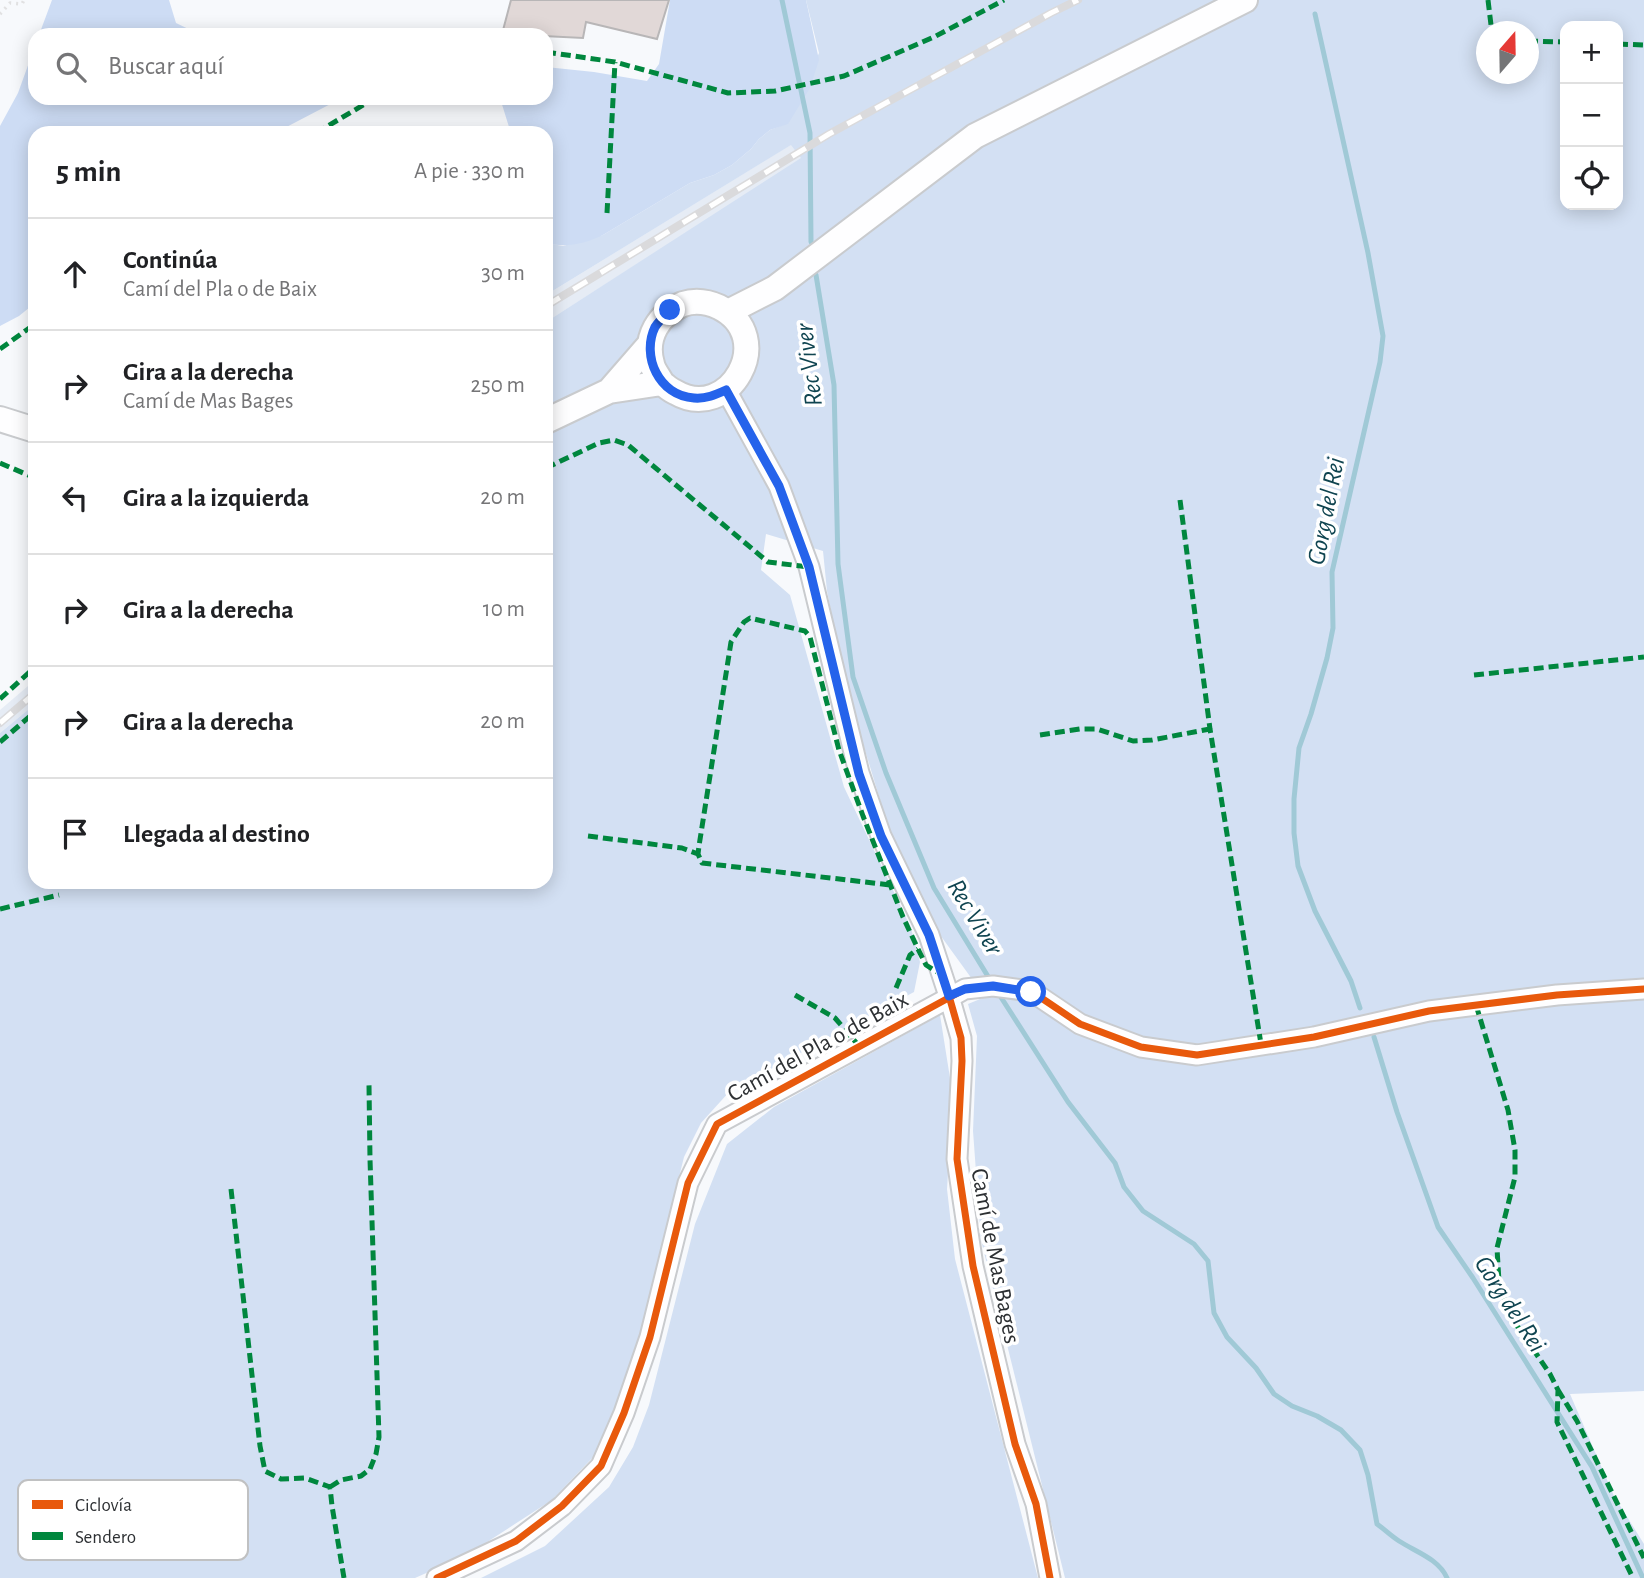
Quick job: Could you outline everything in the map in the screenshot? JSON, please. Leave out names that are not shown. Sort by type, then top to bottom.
[{"type":"street","points":[[729,312],[775,288],[975,136],[1245,0]]},
{"type":"street","points":[[746,339],[775,288]]},
{"type":"street","points":[[609,391],[649,345],[656,325],[670,310],[689,302],[710,303],[729,312],[746,339],[746,358],[739,376],[726,390],[710,397],[692,398],[676,393],[662,383],[652,365],[649,345]]},
{"type":"street","points":[[553,418],[609,391],[662,383]]},
{"type":"street","name":"Camí de Mas Bages","points":[[726,390],[779,486],[809,567],[859,774],[881,836],[957,993],[962,1061],[957,1159],[973,1266],[1015,1444],[1036,1504],[1050,1578]]},
{"type":"street","points":[[0,419],[28,428]]},
{"type":"street","name":"Camí del Pla o de Baix","points":[[438,1578],[516,1541],[562,1506],[601,1466],[624,1413],[650,1337],[688,1182],[717,1124],[957,993],[993,986],[1031,992],[1080,1024],[1141,1046],[1197,1055],[1314,1037],[1429,1011],[1558,995],[1644,989]]},
{"type":"path","points":[[0,14],[10,3],[22,4],[24,0]]},
{"type":"shaded area","points":[[52,0],[169,0],[176,23],[186,28],[42,28]]},
{"type":"shaded area","points":[[670,0],[806,0],[819,60],[810,88],[788,124],[770,130],[732,165],[714,175],[690,183],[603,235],[582,243],[553,244],[553,126],[509,126],[502,105],[553,105],[553,68],[647,81],[659,64]]},
{"type":"shaded area","points":[[806,0],[1644,0],[1644,1391],[1570,1394],[1614,1496],[1644,1544],[1644,1578],[1065,1578],[981,1240],[973,1131],[977,1036],[968,1004],[985,997],[930,921],[888,826],[847,691],[827,591],[823,551],[766,534],[761,570],[790,595],[844,787],[911,928],[920,962],[914,992],[730,1091],[701,1123],[684,1157],[632,1366],[598,1452],[552,1500],[467,1555],[415,1578],[0,1578],[0,733],[28,710],[28,889],[553,889],[553,317],[801,158],[791,145],[553,291],[553,244],[563,246],[603,235],[690,183],[714,175],[732,165],[770,130],[788,123],[819,53]]},
{"type":"shaded area","points":[[28,65],[28,105],[329,105],[288,126],[28,126],[28,309],[0,326],[0,126],[18,93]]},
{"type":"shaded area","points":[[792,144],[802,159],[553,318],[553,291]]},
{"type":"shaded area","points":[[28,686],[28,710],[0,733],[0,710]]},
{"type":"shaded area","points":[[940,1015],[953,1097],[947,1189],[955,1259],[1038,1578],[481,1578],[545,1546],[609,1487],[633,1447],[649,1405],[695,1224],[727,1144],[774,1107]]},
{"type":"building","points":[[511,0],[669,0],[657,39],[586,22],[583,38],[553,37],[553,28],[504,28]]},
{"type":"waterway","name":"Rec Viver","points":[[782,0],[810,133],[811,242]]},
{"type":"waterway","name":"Gorg del Rei","points":[[1315,14],[1368,253],[1383,336],[1380,362],[1332,572],[1333,628],[1327,658],[1299,748],[1294,833],[1298,866],[1315,911],[1351,981],[1360,1008]]},
{"type":"waterway","name":"Rec Viver","points":[[816,275],[834,385],[838,564],[853,677],[886,773],[934,888],[992,983]]},
{"type":"waterway","name":"Rec Viver","points":[[997,991],[1068,1102],[1115,1163],[1124,1187],[1143,1211],[1194,1244],[1208,1261],[1214,1313],[1227,1337],[1256,1368],[1274,1394],[1341,1430],[1360,1450],[1368,1475],[1377,1524],[1433,1561],[1447,1578]]},
{"type":"waterway","name":"Gorg del Rei","points":[[1374,1037],[1397,1112],[1438,1227],[1592,1467],[1643,1578]]},
{"type":"railway","points":[[553,302],[829,134],[1078,0]]},
{"type":"railway","points":[[0,723],[28,699]]},
{"type":"marked path","points":[[553,53],[615,62],[728,93],[775,91],[844,76],[934,37],[1004,0]]},
{"type":"marked path","points":[[1488,0],[1491,21]]},
{"type":"marked path","points":[[1539,41],[1560,42]]},
{"type":"marked path","points":[[1623,44],[1644,45]]},
{"type":"marked path","points":[[607,213],[615,62]]},
{"type":"marked path","points":[[328,126],[363,105]]},
{"type":"marked path","points":[[0,349],[28,329]]},
{"type":"marked path","points":[[553,465],[599,443],[614,440],[628,445],[768,562],[809,567]]},
{"type":"marked path","points":[[0,463],[28,475]]},
{"type":"marked path","points":[[1180,500],[1210,729],[1261,1044]]},
{"type":"marked path","points":[[890,885],[702,863],[698,854],[699,846],[731,642],[744,622],[750,618],[805,631],[810,637],[839,750],[863,816],[918,949],[926,965],[942,975]]},
{"type":"marked path","points":[[1474,675],[1644,657]]},
{"type":"marked path","points":[[0,699],[28,673]]},
{"type":"marked path","points":[[0,742],[28,718]]},
{"type":"marked path","points":[[1040,735],[1097,729],[1133,741],[1210,729]]},
{"type":"marked path","points":[[588,836],[682,848],[698,854]]},
{"type":"marked path","points":[[0,909],[59,895]]},
{"type":"marked path","points":[[896,988],[910,955],[918,949]]},
{"type":"marked path","points":[[795,995],[835,1018],[859,1046]]},
{"type":"marked path","points":[[1476,1005],[1508,1110],[1515,1150],[1515,1177],[1497,1248],[1499,1282],[1509,1314],[1558,1390],[1557,1422],[1633,1578]]},
{"type":"marked path","points":[[330,1487],[341,1480],[361,1476],[370,1469],[379,1437],[369,1085]]},
{"type":"marked path","points":[[231,1189],[265,1471],[281,1479],[305,1478],[330,1487],[344,1578]]},
{"type":"marked path","points":[[1558,1390],[1577,1421],[1644,1558]]},
{"type":"cycle path","points":[[726,390],[779,486],[809,567],[859,773],[881,836],[929,935],[961,1038],[957,1159],[973,1266],[1015,1444],[1036,1504],[1050,1578]]},
{"type":"cycle path","points":[[437,1578],[516,1541],[562,1506],[601,1466],[624,1413],[650,1337],[688,1183],[717,1124],[965,989],[993,986],[1031,991],[1080,1024],[1141,1047],[1197,1055],[1314,1037],[1429,1011],[1557,995],[1644,989]]},
{"type":"route","points":[[670,310],[656,325],[649,345],[652,365],[662,383],[676,393],[692,398],[710,397],[726,390],[779,486],[809,567],[859,774],[881,836],[929,935],[949,996],[965,989],[993,986],[1031,992]]}]
